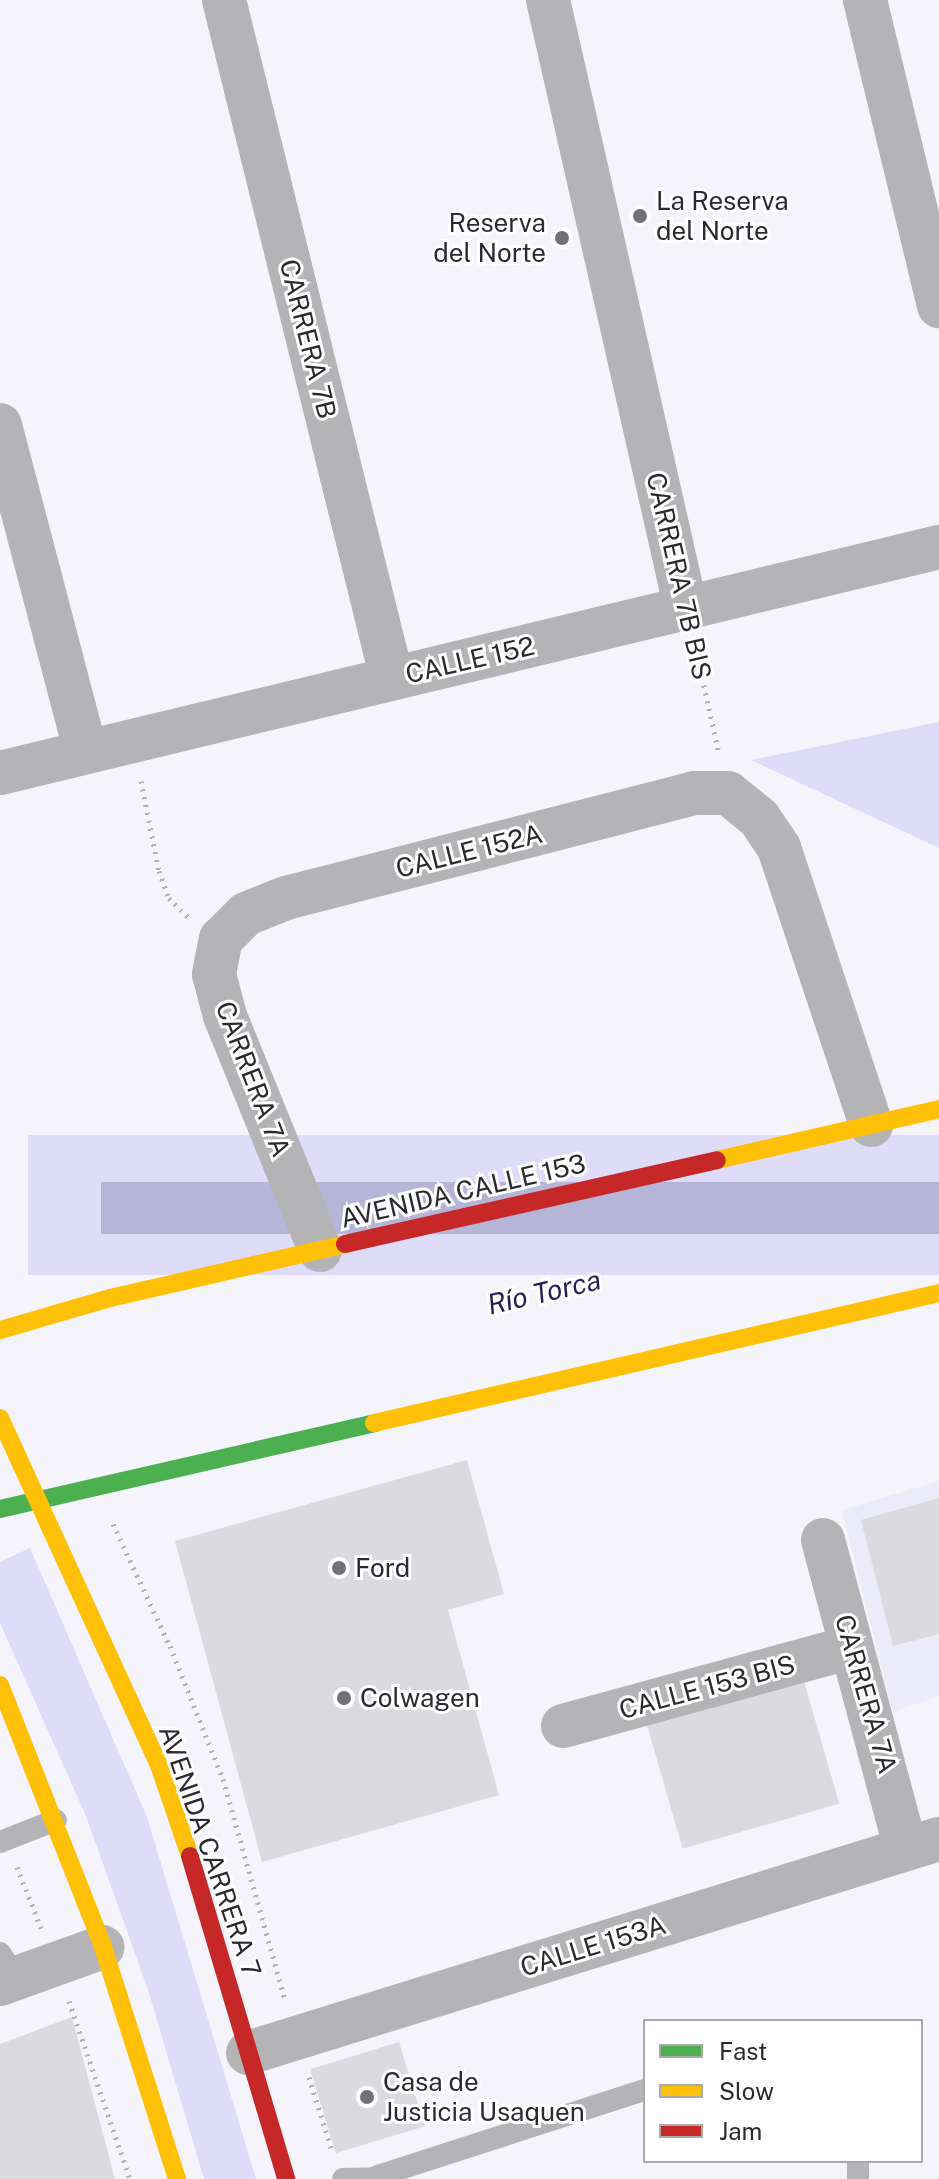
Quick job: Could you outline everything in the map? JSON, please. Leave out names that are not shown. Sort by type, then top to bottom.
[{"type":"main road","name":"AVENIDA CALLE 153","points":[[0,1330],[110,1298],[939,1109]]},
{"type":"main road","points":[[0,1509],[939,1293]]},
{"type":"main road","name":"AVENIDA CARRERA 7","points":[[0,1418],[160,1768],[208,1910],[286,2179]]},
{"type":"main road","points":[[0,1685],[56,1820],[103,1947],[177,2179]]},
{"type":"street","name":"CARRERA 7B","points":[[224,0],[392,679]]},
{"type":"street","name":"CARRERA 7B BIS","points":[[548,0],[686,609]]},
{"type":"street","points":[[865,0],[939,306]]},
{"type":"street","points":[[0,425],[86,752]]},
{"type":"street","name":"CALLE 152","points":[[0,773],[939,547]]},
{"type":"street","name":"CALLE 152A","points":[[221,939],[246,914],[286,898],[694,793],[728,793]]},
{"type":"street","points":[[728,793],[759,818],[779,848],[871,1125]]},
{"type":"street","name":"CARRERA 7A","points":[[221,939],[214,974],[225,1016],[320,1250]]},
{"type":"street","name":"CARRERA 7A","points":[[823,1540],[851,1647],[923,1844]]},
{"type":"street","name":"CALLE 153 BIS","points":[[563,1726],[851,1647]]},
{"type":"street","name":"CALLE 153A","points":[[248,2053],[923,1844]]},
{"type":"street","points":[[6,1972],[103,1947]]},
{"type":"lane","points":[[0,1842],[56,1820]]},
{"type":"lane","points":[[340,2172],[387,2178],[643,2091]]},
{"type":"path","name":"CARRERA 7B BIS","points":[[686,609],[728,793]]},
{"type":"path","points":[[133,741],[159,871],[169,898],[221,939]]},
{"type":"path","points":[[108,1514],[170,1646],[223,1779],[296,2039],[340,2172]]},
{"type":"shaded area","points":[[939,722],[939,848],[751,760]]},
{"type":"shaded area","points":[[28,1135],[939,1135],[939,1275],[28,1275]]},
{"type":"shaded area","points":[[939,1481],[939,1696],[893,1712],[842,1510]]},
{"type":"shaded area","points":[[30,1548],[147,1817],[256,2179],[204,2179],[148,1990],[86,1816],[0,1623],[0,1562]]},
{"type":"water","points":[[101,1182],[939,1182],[939,1234],[101,1234]]},
{"type":"building","points":[[467,1460],[504,1594],[448,1610],[499,1795],[262,1862],[175,1541]]},
{"type":"building","points":[[939,1498],[939,1634],[893,1646],[861,1520]]},
{"type":"building","points":[[802,1674],[839,1804],[683,1849],[645,1719]]},
{"type":"building","points":[[72,2017],[115,2179],[0,2179],[0,2044]]},
{"type":"building","name":"Casa de Justicia Usaquen","points":[[399,2042],[425,2126],[336,2153],[310,2069]]},
{"type":"traffic: fast","points":[[0,1509],[374,1423]]},
{"type":"traffic: slow","points":[[717,1160],[939,1109]]},
{"type":"traffic: slow","points":[[0,1330],[110,1298],[345,1244]]},
{"type":"traffic: slow","points":[[374,1423],[939,1293]]},
{"type":"traffic: slow","points":[[0,1418],[160,1768],[190,1856]]},
{"type":"traffic: slow","points":[[0,1685],[103,1947],[177,2179]]},
{"type":"traffic: jam","points":[[345,1244],[717,1160]]},
{"type":"traffic: jam","points":[[190,1856],[286,2179]]},
{"type":"place","name":"La Reserva del Norte","points":[[640,216]]},
{"type":"place","name":"Reserva del Norte","points":[[562,238]]},
{"type":"place","name":"Ford","points":[[339,1568]]},
{"type":"place","name":"Colwagen","points":[[344,1698]]},
{"type":"place","name":"Casa de Justicia Usaquen","points":[[367,2097]]},
{"type":"water label","name":"Río Torca","points":[[544,1292]]}]
